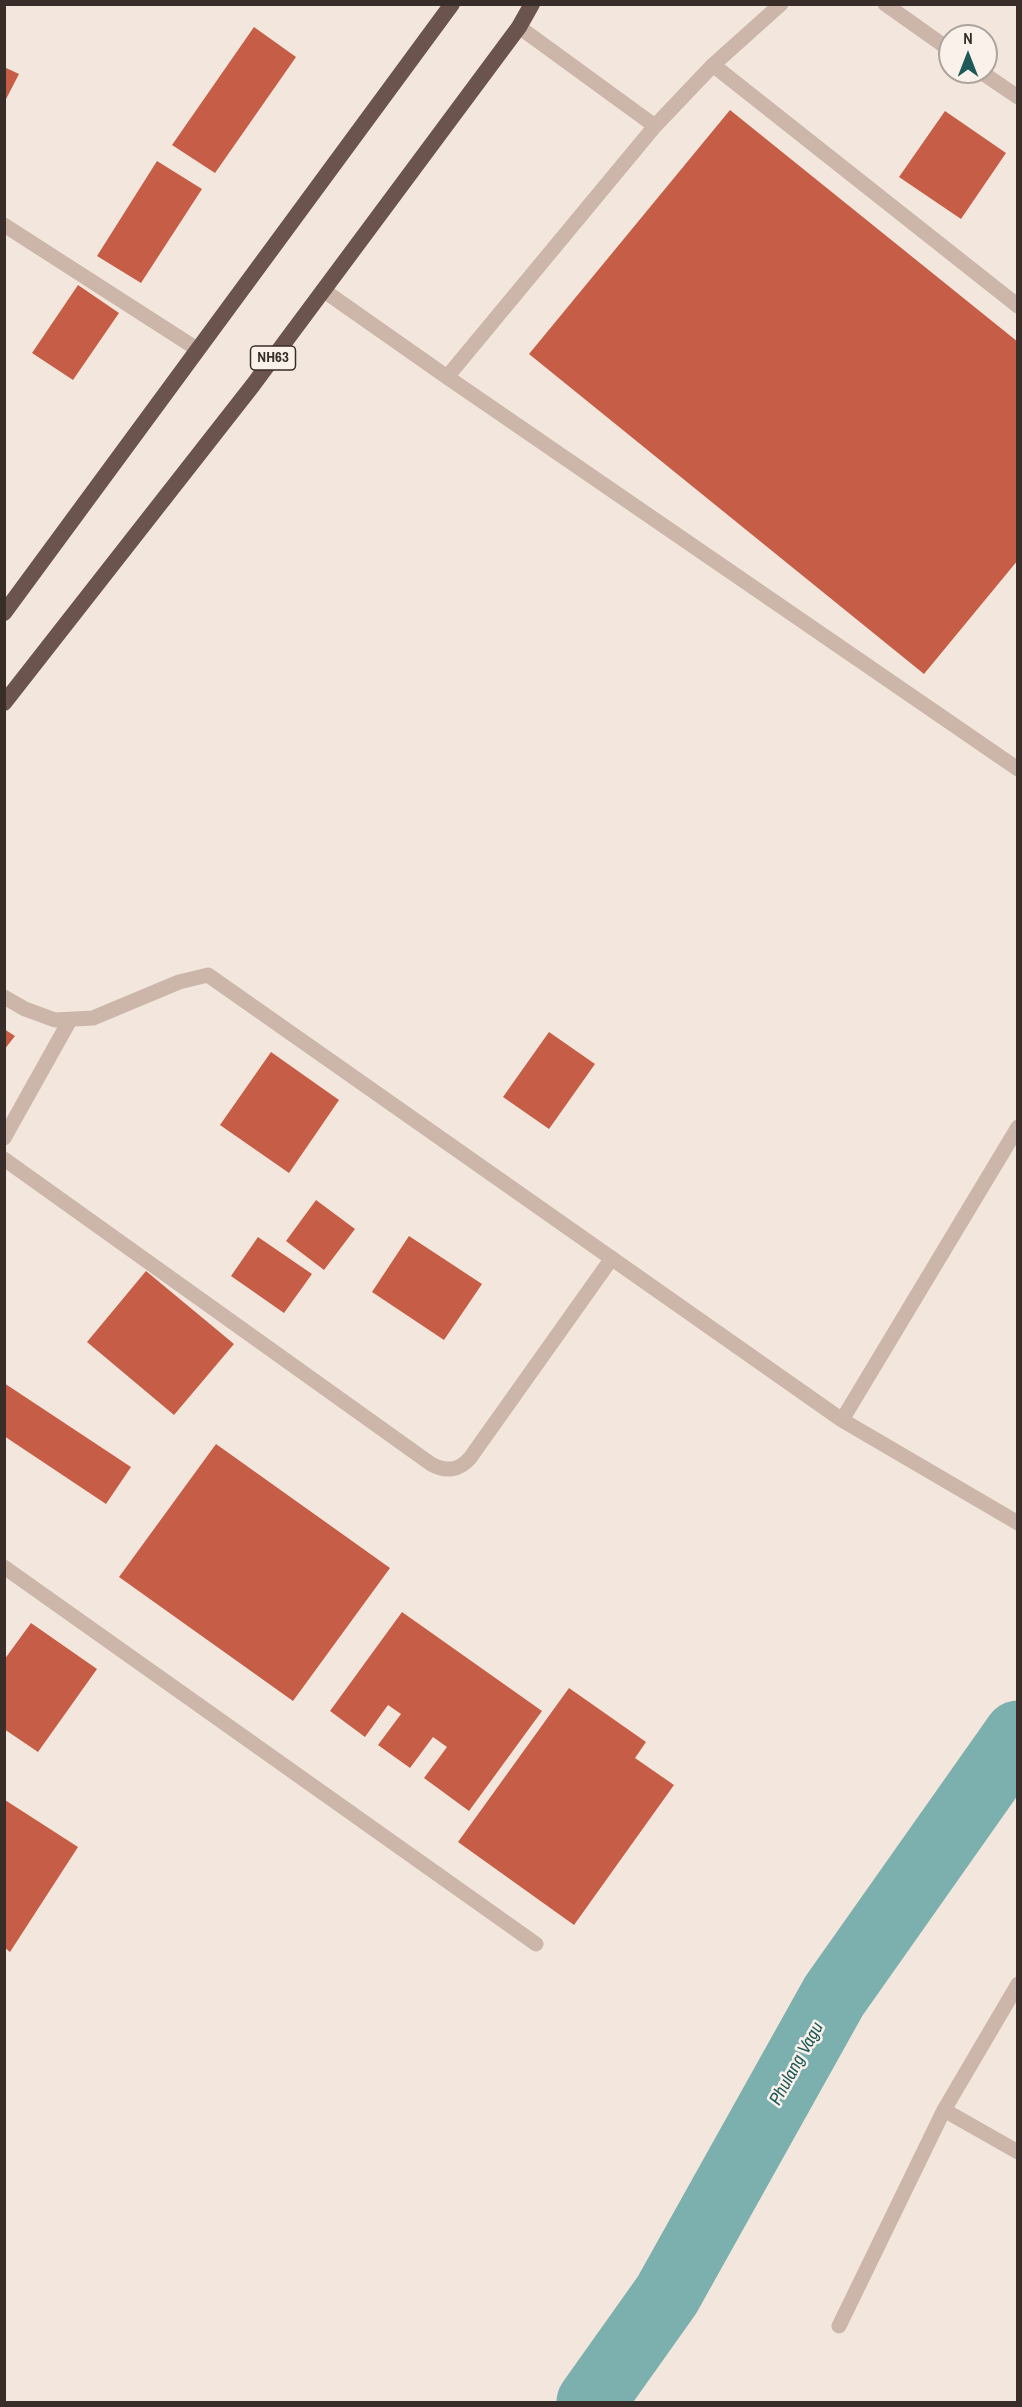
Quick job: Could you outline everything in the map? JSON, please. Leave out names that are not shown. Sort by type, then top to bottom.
[{"type":"highway","points":[[4,613],[452,4]]},
{"type":"highway","name":"NH63","points":[[4,703],[253,386],[519,27],[532,4]]},
{"type":"street","points":[[447,377],[655,126],[713,65],[781,4]]},
{"type":"street","points":[[885,4],[938,42]]},
{"type":"street","points":[[519,27],[655,126]]},
{"type":"street","points":[[713,65],[1017,306]]},
{"type":"street","points":[[998,84],[1017,98]]},
{"type":"street","points":[[4,225],[197,349]]},
{"type":"street","points":[[322,290],[1017,769]]},
{"type":"street","points":[[4,997],[55,1020],[93,1018],[178,982],[208,975],[842,1420],[1017,1523]]},
{"type":"street","points":[[4,1138],[70,1020]]},
{"type":"street","points":[[842,1420],[1017,1127]]},
{"type":"street","points":[[4,1159],[431,1464],[448,1469],[458,1468],[470,1458],[612,1258]]},
{"type":"street","points":[[4,1567],[536,1944]]},
{"type":"street","points":[[839,2326],[944,2110],[1017,1984]]},
{"type":"street","points":[[944,2110],[1017,2152]]},
{"type":"building","points":[[254,27],[296,57],[215,173],[172,145]]},
{"type":"building","points":[[4,67],[19,74],[4,103]]},
{"type":"building","points":[[730,110],[1018,342],[1018,560],[924,674],[529,354]]},
{"type":"building","points":[[945,111],[1006,153],[961,219],[899,177]]},
{"type":"building","points":[[157,161],[202,189],[141,283],[97,256]]},
{"type":"building","points":[[78,285],[119,313],[73,380],[32,353]]},
{"type":"building","points":[[4,1029],[15,1036],[4,1050]]},
{"type":"building","points":[[549,1032],[595,1064],[549,1129],[503,1097]]},
{"type":"building","points":[[271,1052],[339,1100],[289,1173],[220,1125]]},
{"type":"building","points":[[316,1200],[355,1229],[324,1270],[286,1241]]},
{"type":"building","points":[[409,1236],[482,1284],[444,1340],[372,1292]]},
{"type":"building","points":[[258,1237],[312,1274],[284,1313],[231,1276]]},
{"type":"building","points":[[146,1271],[234,1344],[174,1415],[87,1342]]},
{"type":"building","points":[[4,1383],[131,1467],[106,1504],[4,1436]]},
{"type":"building","points":[[216,1444],[390,1568],[293,1701],[119,1577]]},
{"type":"building","points":[[402,1612],[542,1711],[469,1811],[424,1778],[447,1747],[433,1737],[410,1768],[378,1745],[401,1714],[388,1705],[365,1737],[330,1711]]},
{"type":"building","points":[[31,1623],[97,1669],[38,1752],[4,1729],[4,1660]]},
{"type":"building","points":[[569,1688],[646,1742],[635,1758],[674,1785],[574,1925],[458,1842]]},
{"type":"building","points":[[5,1800],[78,1847],[10,1952],[5,1948]]},
{"type":"waterway","name":"Phulang Vagu","points":[[591,2402],[667,2295],[834,1996],[1018,1735]]}]
